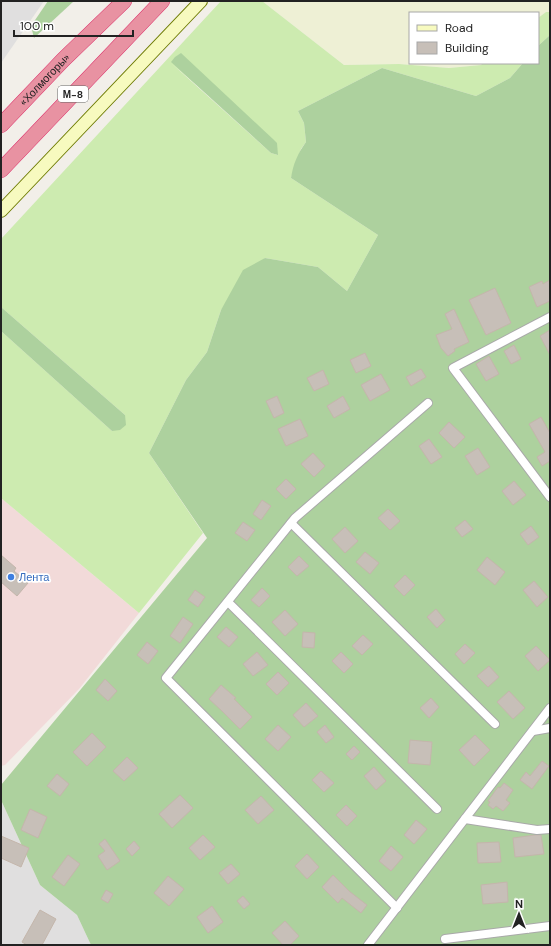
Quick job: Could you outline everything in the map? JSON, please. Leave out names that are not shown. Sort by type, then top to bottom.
[{"type":"highway","name":"«Холмогоры»","points":[[1,125],[63,60],[124,1]]},
{"type":"highway","name":"М-8","points":[[1,170],[162,1]]},
{"type":"main road","points":[[145,18],[166,1]]},
{"type":"main road","points":[[1,211],[201,1]]},
{"type":"street","points":[[550,317],[452,368],[550,497]]},
{"type":"street","points":[[397,908],[166,678],[295,518],[428,403]]},
{"type":"street","points":[[291,523],[495,724]]},
{"type":"street","points":[[228,602],[437,809]]},
{"type":"street","points":[[368,945],[550,708]]},
{"type":"street","points":[[533,731],[550,728]]},
{"type":"street","points":[[465,819],[537,830],[550,829]]},
{"type":"street","points":[[445,939],[550,926]]},
{"type":"shaded area","points":[[1,1],[44,1],[1,63]]},
{"type":"shaded area","points":[[1,498],[139,613],[79,689],[5,765],[1,766]]},
{"type":"shaded area","points":[[1,800],[40,885],[77,915],[91,945],[1,945]]},
{"type":"green space","points":[[48,1],[74,1],[34,38],[31,26]]},
{"type":"green space","points":[[221,1],[262,1],[344,65],[399,64],[449,68],[482,64],[522,64],[510,78],[476,96],[382,68],[298,111],[304,123],[306,142],[301,149],[291,178],[378,235],[347,291],[318,267],[265,258],[221,310],[207,352],[186,380],[149,453],[203,533],[139,613],[1,498],[1,331],[112,431],[125,415],[1,307],[1,239]],"holes":[[[171,63],[278,155],[271,153]]]},
{"type":"green space","points":[[262,1],[550,1],[550,12],[546,12],[539,17],[539,12],[409,12],[409,64],[482,64],[481,65],[449,68],[399,64],[344,65]]},
{"type":"green space","points":[[546,12],[550,12],[550,35],[539,45],[539,17]]},
{"type":"green space","points":[[550,35],[550,945],[91,945],[77,915],[40,885],[1,800],[1,785],[207,538],[149,453],[186,380],[207,352],[221,310],[243,270],[265,258],[318,267],[347,291],[378,235],[291,178],[296,159],[306,142],[304,123],[298,111],[382,68],[476,96],[510,78],[522,64],[539,64],[539,45]]},
{"type":"green space","points":[[181,53],[277,143],[278,155],[271,153],[171,62]]},
{"type":"green space","points":[[1,307],[125,415],[126,425],[120,430],[112,431],[1,331]]},
{"type":"building","points":[[550,280],[550,301],[537,307],[529,287],[542,281],[543,284]]},
{"type":"building","points":[[495,288],[511,323],[486,335],[469,300]]},
{"type":"building","points":[[454,309],[469,342],[454,349],[455,351],[448,356],[441,348],[436,335],[452,329],[445,314]]},
{"type":"building","points":[[550,330],[550,355],[540,336]]},
{"type":"building","points":[[514,345],[521,359],[511,364],[504,351]]},
{"type":"building","points":[[365,353],[371,366],[356,373],[350,360]]},
{"type":"building","points":[[489,356],[499,374],[486,381],[476,364]]},
{"type":"building","points":[[421,369],[426,377],[411,386],[406,377]]},
{"type":"building","points":[[323,370],[329,384],[314,391],[307,378]]},
{"type":"building","points":[[381,374],[390,390],[370,401],[361,385]]},
{"type":"building","points":[[277,396],[284,413],[274,418],[266,401]]},
{"type":"building","points":[[343,396],[350,409],[334,418],[327,406]]},
{"type":"building","points":[[541,417],[550,433],[550,461],[542,466],[537,457],[545,452],[529,424]]},
{"type":"building","points":[[300,419],[308,436],[286,446],[278,429]]},
{"type":"building","points":[[449,422],[465,437],[454,448],[439,433]]},
{"type":"building","points":[[429,439],[442,457],[431,464],[419,446]]},
{"type":"building","points":[[478,448],[490,467],[477,475],[465,456]]},
{"type":"building","points":[[313,453],[325,466],[314,477],[301,464]]},
{"type":"building","points":[[286,479],[296,489],[286,499],[276,489]]},
{"type":"building","points":[[514,481],[526,495],[513,505],[502,491]]},
{"type":"building","points":[[262,500],[271,506],[261,520],[253,514]]},
{"type":"building","points":[[388,509],[400,521],[390,530],[378,518]]},
{"type":"building","points":[[465,520],[473,529],[462,537],[455,528]]},
{"type":"building","points":[[243,522],[255,530],[247,541],[235,533]]},
{"type":"building","points":[[531,526],[539,537],[528,545],[520,534]]},
{"type":"building","points":[[345,527],[358,541],[345,553],[332,539]]},
{"type":"building","points":[[365,552],[379,563],[370,574],[356,562]]},
{"type":"building","name":"Лента","points":[[1,555],[16,568],[14,571],[28,583],[17,596],[1,582]]},
{"type":"building","points":[[299,556],[309,566],[297,576],[288,567]]},
{"type":"building","points":[[487,557],[505,572],[495,585],[477,570]]},
{"type":"building","points":[[405,575],[415,585],[404,596],[394,586]]},
{"type":"building","points":[[534,581],[548,597],[537,607],[523,590]]},
{"type":"building","points":[[262,588],[270,596],[259,607],[251,600]]},
{"type":"building","points":[[195,590],[205,597],[198,607],[188,600]]},
{"type":"building","points":[[436,609],[445,620],[437,628],[427,617]]},
{"type":"building","points":[[285,610],[298,624],[285,636],[272,622]]},
{"type":"building","points":[[183,617],[193,624],[180,643],[170,636]]},
{"type":"building","points":[[226,627],[238,637],[229,647],[217,637]]},
{"type":"building","points":[[303,632],[315,633],[314,648],[302,647]]},
{"type":"building","points":[[363,635],[373,644],[362,655],[352,646]]},
{"type":"building","points":[[147,642],[158,651],[148,664],[137,655]]},
{"type":"building","points":[[465,644],[475,653],[464,664],[455,654]]},
{"type":"building","points":[[536,646],[550,660],[538,671],[525,656]]},
{"type":"building","points":[[257,652],[268,665],[253,676],[243,664]]},
{"type":"building","points":[[341,652],[353,664],[344,673],[332,661]]},
{"type":"building","points":[[489,666],[499,677],[488,687],[477,676]]},
{"type":"building","points":[[278,672],[289,683],[277,695],[266,684]]},
{"type":"building","points":[[105,679],[117,691],[108,701],[96,690]]},
{"type":"building","points":[[221,685],[236,698],[234,699],[252,717],[240,729],[209,699]]},
{"type":"building","points":[[509,691],[525,708],[513,719],[497,702]]},
{"type":"building","points":[[431,698],[439,707],[429,718],[420,708]]},
{"type":"building","points":[[306,703],[318,716],[304,727],[293,715]]},
{"type":"building","points":[[278,725],[291,737],[278,751],[265,739]]},
{"type":"building","points":[[325,725],[334,737],[326,743],[317,732]]},
{"type":"building","points":[[92,733],[106,747],[87,766],[73,752]]},
{"type":"building","points":[[475,735],[490,750],[474,766],[459,750]]},
{"type":"building","points":[[410,740],[432,742],[430,765],[408,763]]},
{"type":"building","points":[[354,746],[360,752],[352,760],[346,754]]},
{"type":"building","points":[[127,757],[138,768],[124,781],[113,771]]},
{"type":"building","points":[[542,761],[549,766],[532,789],[520,780],[526,772],[530,776]]},
{"type":"building","points":[[374,767],[386,781],[376,790],[364,776]]},
{"type":"building","points":[[321,771],[334,783],[324,792],[312,780]]},
{"type":"building","points":[[57,774],[69,784],[60,796],[47,786]]},
{"type":"building","points":[[504,783],[513,790],[506,800],[510,803],[503,811],[496,806],[493,809],[488,805],[490,802],[488,801],[498,787],[500,788]]},
{"type":"building","points":[[180,795],[193,808],[172,828],[159,814]]},
{"type":"building","points":[[261,796],[274,810],[258,824],[245,810]]},
{"type":"building","points":[[346,805],[357,816],[347,826],[336,815]]},
{"type":"building","points":[[30,809],[47,817],[38,838],[21,830]]},
{"type":"building","points":[[416,820],[427,829],[414,844],[404,835]]},
{"type":"building","points":[[203,835],[215,847],[200,860],[189,848]]},
{"type":"building","points":[[541,835],[544,854],[515,857],[513,838]]},
{"type":"building","points":[[1,836],[29,848],[21,867],[1,858]]},
{"type":"building","points":[[105,839],[120,861],[107,870],[98,856],[105,851],[99,844]]},
{"type":"building","points":[[134,841],[140,848],[132,856],[126,849]]},
{"type":"building","points":[[499,842],[501,862],[478,863],[477,843]]},
{"type":"building","points":[[391,846],[403,857],[391,871],[379,861]]},
{"type":"building","points":[[307,854],[319,867],[307,879],[295,866]]},
{"type":"building","points":[[68,855],[80,864],[64,886],[52,877]]},
{"type":"building","points":[[231,864],[240,874],[228,884],[219,873]]},
{"type":"building","points":[[333,875],[349,891],[367,905],[361,913],[342,898],[338,903],[322,887]]},
{"type":"building","points":[[168,876],[184,889],[169,906],[154,893]]},
{"type":"building","points":[[507,882],[508,902],[483,904],[481,885]]},
{"type":"building","points":[[106,890],[113,894],[108,903],[101,899]]},
{"type":"building","points":[[243,896],[250,904],[244,909],[237,901]]},
{"type":"building","points":[[212,906],[223,922],[208,933],[197,917]]},
{"type":"building","points":[[40,910],[56,919],[42,945],[27,945],[22,942]]},
{"type":"building","points":[[285,921],[299,936],[290,945],[283,945],[272,933]]},
{"type":"place","name":"Лента","points":[[11,577]]}]
